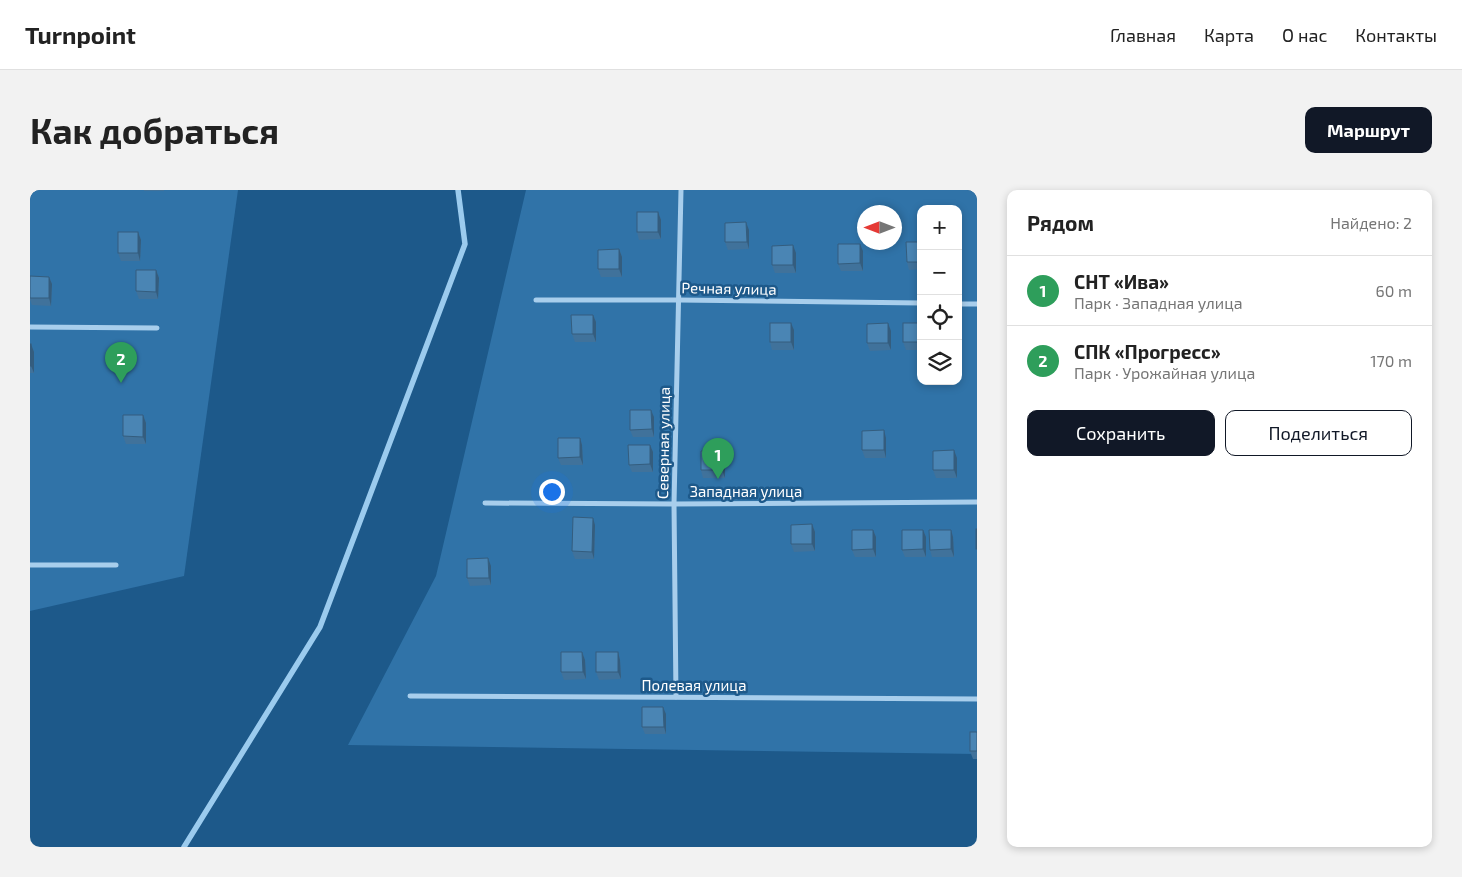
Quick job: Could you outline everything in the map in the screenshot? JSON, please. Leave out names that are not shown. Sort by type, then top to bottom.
[{"type":"street","name":"Северная улица","points":[[676,697],[674,504],[681,190]]},
{"type":"street","name":"Речная улица","points":[[536,300],[917,304]]},
{"type":"street","points":[[962,304],[977,304]]},
{"type":"street","points":[[30,327],[157,328]]},
{"type":"street","name":"Западная улица","points":[[485,502],[674,504],[977,502]]},
{"type":"street","points":[[30,565],[116,565]]},
{"type":"street","name":"Полевая улица","points":[[410,696],[977,699]]},
{"type":"shaded area","points":[[30,190],[238,190],[184,576],[30,611]]},
{"type":"shaded area","points":[[526,190],[977,190],[977,754],[348,745],[436,576]]},
{"type":"building","points":[[637,212],[658,212],[658,232],[637,232]]},
{"type":"building","points":[[746,222],[747,242],[725,242],[725,223]]},
{"type":"building","points":[[118,232],[138,232],[138,253],[118,253]]},
{"type":"building","points":[[906,242],[917,242],[917,262],[907,262]]},
{"type":"building","points":[[838,244],[857,244],[857,250],[860,250],[860,263],[838,264]]},
{"type":"building","points":[[793,245],[793,265],[772,265],[772,246]]},
{"type":"building","points":[[619,249],[619,269],[598,269],[598,250]]},
{"type":"building","points":[[136,270],[156,270],[156,292],[136,291]]},
{"type":"building","points":[[30,276],[49,277],[49,298],[30,298]]},
{"type":"building","points":[[571,315],[593,315],[593,334],[572,334]]},
{"type":"building","points":[[770,323],[791,323],[791,342],[770,342]]},
{"type":"building","points":[[888,323],[888,343],[867,343],[867,324]]},
{"type":"building","points":[[903,323],[917,323],[917,342],[903,342]]},
{"type":"building","points":[[31,344],[31,366],[30,366]]},
{"type":"building","points":[[630,410],[651,410],[652,429],[630,430]]},
{"type":"building","points":[[123,415],[143,415],[143,437],[123,436]]},
{"type":"building","points":[[884,430],[884,450],[862,450],[862,431]]},
{"type":"building","points":[[558,438],[580,438],[580,457],[558,458]]},
{"type":"building","points":[[628,445],[650,445],[650,464],[629,465]]},
{"type":"building","points":[[722,450],[722,470],[701,470],[701,451]]},
{"type":"building","points":[[954,450],[954,470],[933,470],[933,451]]},
{"type":"building","points":[[573,517],[593,518],[592,552],[572,551]]},
{"type":"building","points":[[812,524],[812,544],[791,544],[791,525]]},
{"type":"building","points":[[977,529],[977,549],[976,549]]},
{"type":"building","points":[[852,530],[873,530],[873,549],[852,550]]},
{"type":"building","points":[[902,530],[923,530],[923,549],[902,550]]},
{"type":"building","points":[[929,530],[951,530],[951,549],[930,550]]},
{"type":"building","points":[[488,558],[489,578],[467,578],[467,559]]},
{"type":"building","points":[[561,652],[582,652],[583,672],[561,672]]},
{"type":"building","points":[[596,652],[618,652],[618,672],[596,672]]},
{"type":"building","points":[[642,707],[663,707],[664,727],[642,727]]},
{"type":"building","points":[[970,732],[977,732],[977,751],[970,751]]},
{"type":"waterway","points":[[184,847],[320,627],[465,244],[458,190]]},
{"type":"place","name":"СПК «Прогресс»","points":[[121,383]]},
{"type":"place","name":"СНТ «Ива»","points":[[718,479]]}]
